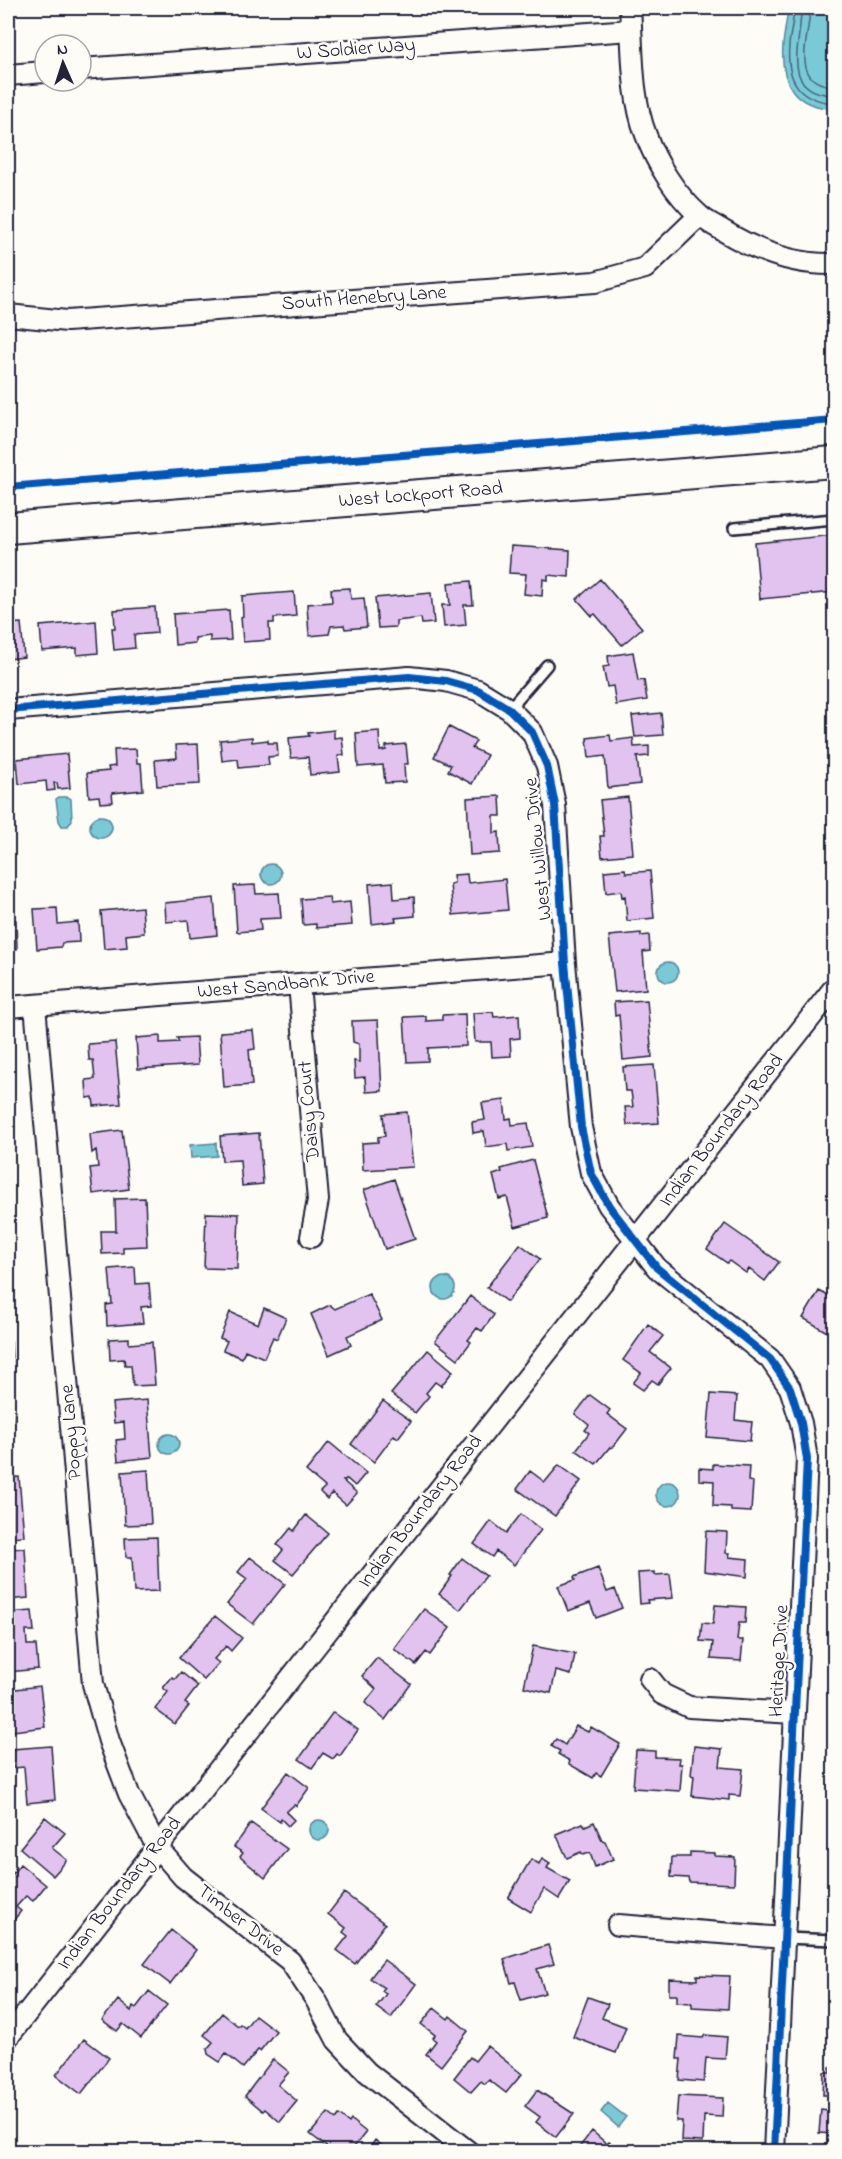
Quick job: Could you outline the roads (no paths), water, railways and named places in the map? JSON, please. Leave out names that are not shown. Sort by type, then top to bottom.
[{"type":"main road","name":"West Lockport Road","points":[[8,528],[834,462]]},
{"type":"street","points":[[630,8],[638,105],[646,135],[659,163],[675,187],[699,216],[744,243],[766,253],[788,259],[834,264]]},
{"type":"street","name":"W Soldier Way","points":[[93,68],[631,30]]},
{"type":"street","points":[[8,75],[33,73]]},
{"type":"street","name":"South Henebry Lane","points":[[8,315],[67,321],[596,282],[645,268],[699,216]]},
{"type":"street","name":"West Willow Drive","points":[[8,710],[409,677],[446,681],[478,690],[509,709],[532,732],[547,766],[555,805],[565,963],[581,1127],[591,1173],[609,1206],[635,1242]]},
{"type":"street","name":"West Sandbank Drive","points":[[8,1008],[565,963]]},
{"type":"street","name":"Daisy Court","points":[[299,984],[318,1200],[311,1238]]},
{"type":"street","name":"Indian Boundary Road","points":[[8,2037],[834,988]]},
{"type":"street","name":"Poppy Lane","points":[[35,1005],[93,1684],[109,1741],[129,1794],[157,1847]]},
{"type":"street","name":"Heritage Drive","points":[[635,1242],[657,1268],[770,1359],[790,1388],[801,1423],[807,1460],[774,2151]]},
{"type":"street","points":[[650,1679],[662,1694],[689,1707],[794,1713]]},
{"type":"street","name":"Timber Drive","points":[[157,1847],[183,1877],[290,1961],[316,2000],[337,2040],[367,2072],[469,2151]]},
{"type":"street","points":[[618,1925],[785,1938]]},
{"type":"lane","points":[[734,528],[834,519]]},
{"type":"lane","points":[[509,709],[547,665]]},
{"type":"lane","points":[[785,1938],[834,1940]]},
{"type":"water","points":[[788,8],[834,8],[834,108],[809,104],[793,91],[788,82],[784,71],[783,40]]},
{"type":"water","points":[[59,797],[71,799],[72,820],[68,826],[62,826],[59,821],[56,799]]},
{"type":"water","points":[[101,816],[109,819],[112,827],[109,835],[101,838],[93,835],[90,827],[93,819]]},
{"type":"water","points":[[271,864],[278,867],[281,874],[278,881],[271,884],[264,881],[261,874],[264,867]]},
{"type":"water","points":[[668,962],[675,965],[678,972],[675,979],[668,982],[661,979],[658,972],[661,965]]},
{"type":"water","points":[[216,1143],[217,1156],[191,1158],[190,1145]]},
{"type":"water","points":[[444,1277],[452,1280],[455,1288],[452,1296],[444,1299],[436,1296],[433,1288],[436,1280]]},
{"type":"water","points":[[169,1434],[176,1437],[179,1444],[176,1451],[169,1454],[162,1451],[159,1444],[162,1437]]},
{"type":"water","points":[[668,1482],[677,1485],[680,1494],[677,1503],[668,1506],[659,1503],[656,1494],[659,1485]]},
{"type":"water","points":[[319,1820],[326,1823],[329,1830],[326,1837],[319,1840],[312,1837],[309,1830],[312,1823]]},
{"type":"water","points":[[608,2103],[626,2117],[618,2127],[601,2112]]}]
